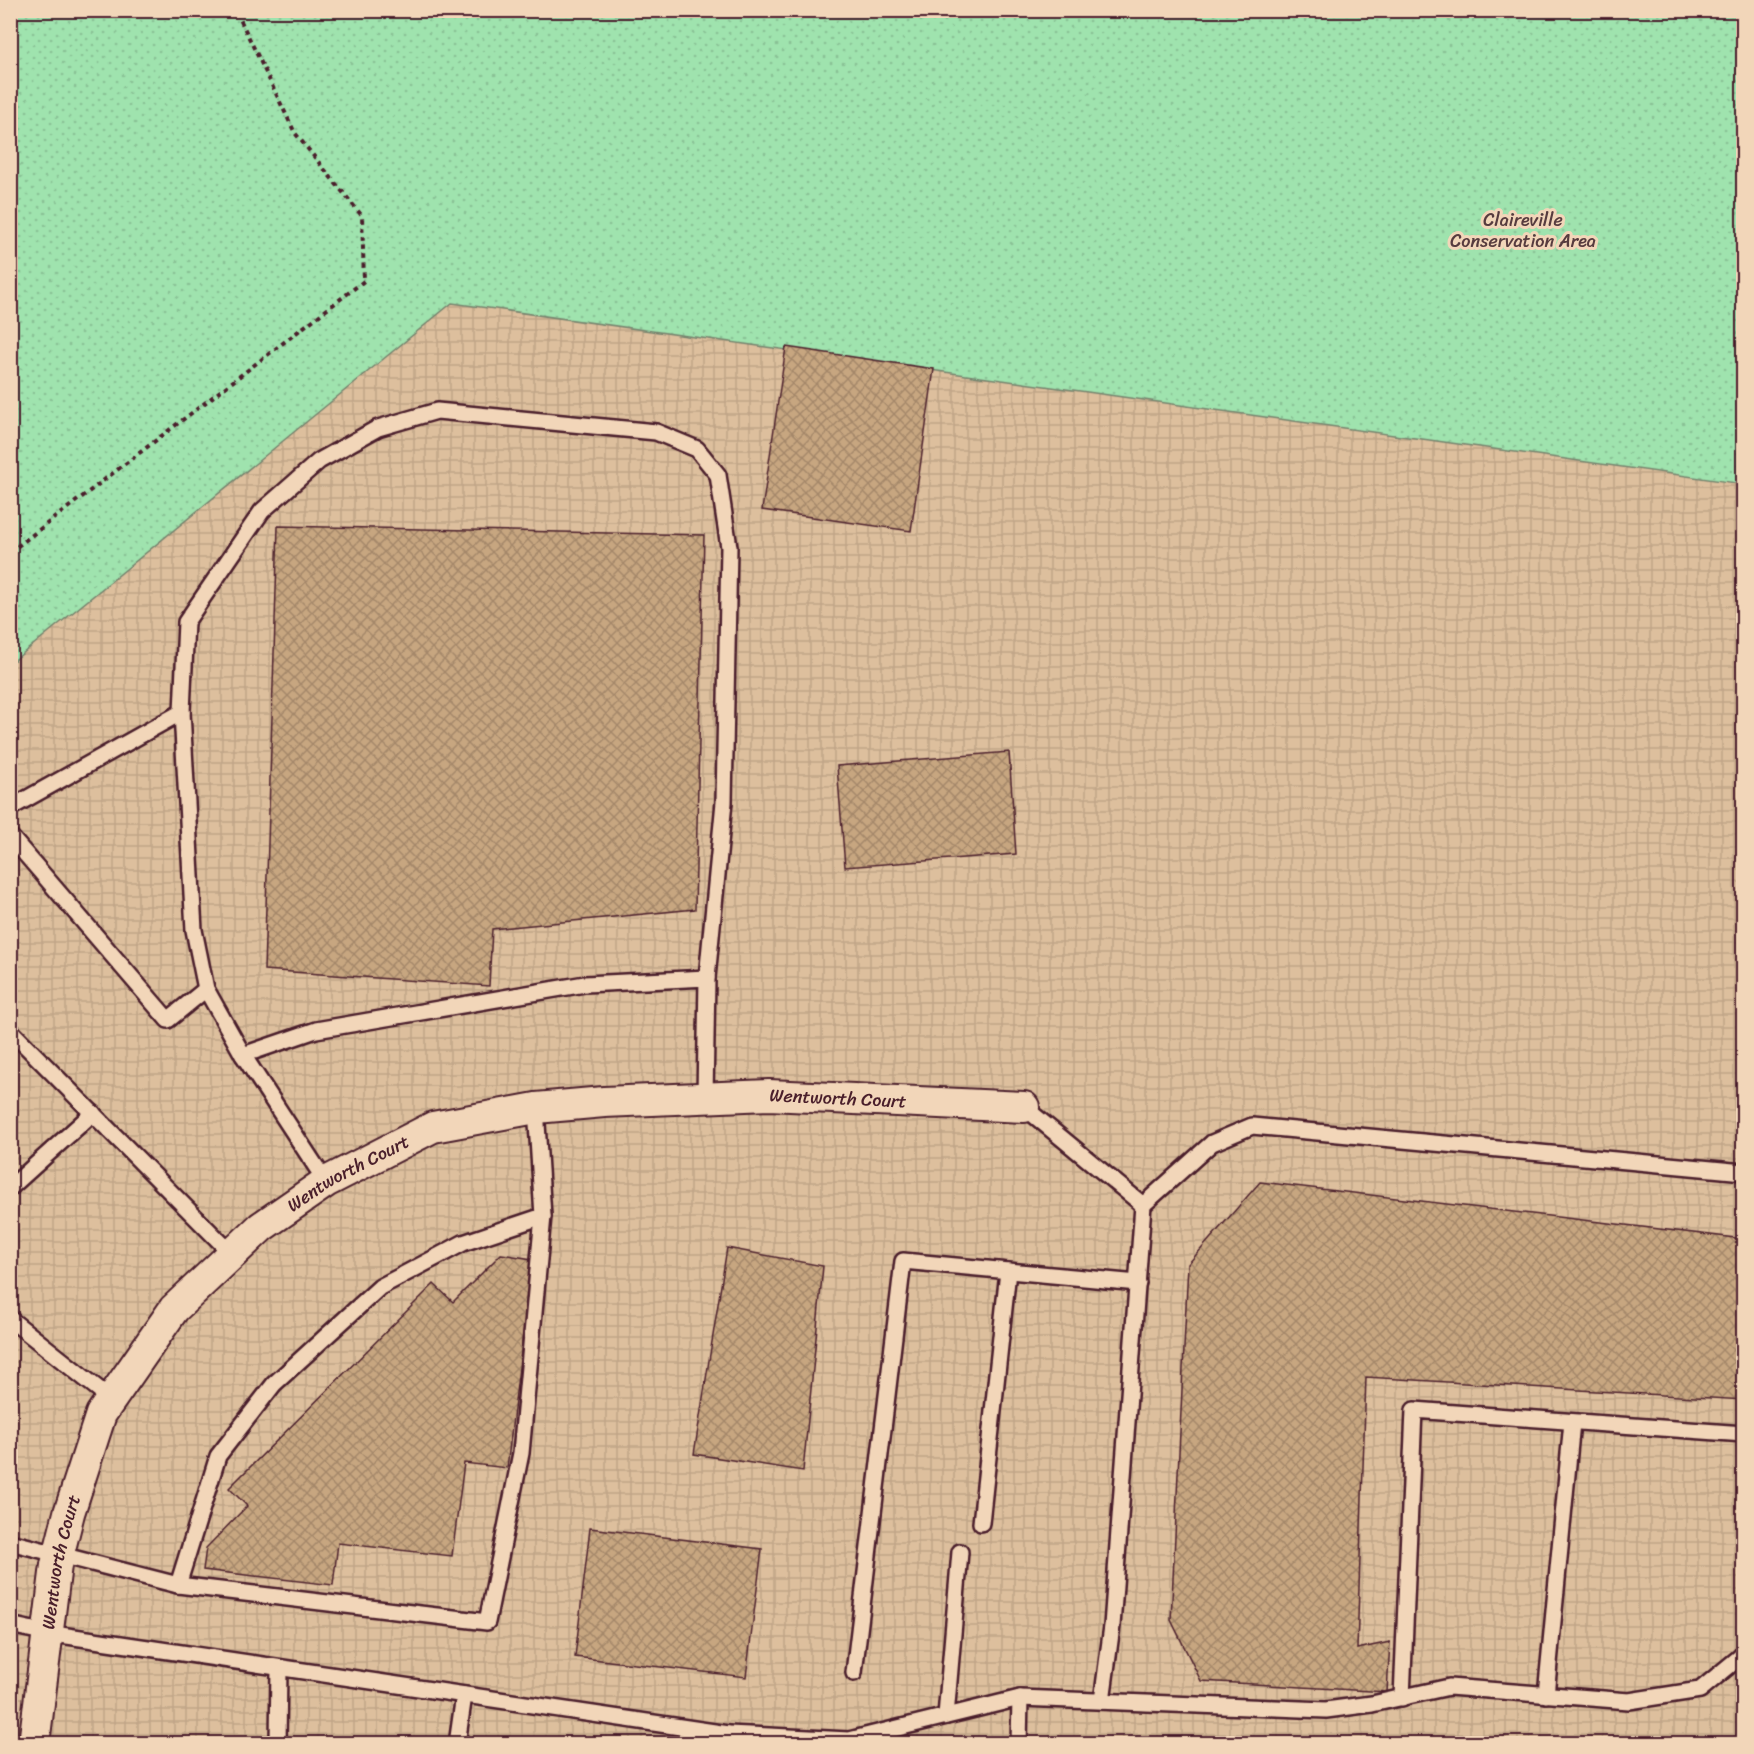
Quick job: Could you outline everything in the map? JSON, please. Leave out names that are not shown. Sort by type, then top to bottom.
[{"type":"street","name":"Wentworth Court","points":[[34,1743],[56,1565],[69,1514],[101,1414],[174,1309],[261,1227],[327,1182],[433,1127],[536,1108],[604,1102],[769,1095],[1024,1107]]},
{"type":"lane","points":[[327,1182],[243,1054],[206,989],[194,930],[182,712],[186,622],[262,511],[320,461],[378,428],[438,411],[656,432],[697,450],[718,475],[729,547],[724,802],[707,978],[705,1097]]},
{"type":"lane","points":[[10,808],[182,712]]},
{"type":"lane","points":[[10,836],[168,1020],[206,989]]},
{"type":"lane","points":[[243,1054],[316,1030],[585,984],[707,978]]},
{"type":"lane","points":[[10,1030],[232,1254]]},
{"type":"lane","points":[[1024,1107],[1143,1205]]},
{"type":"lane","points":[[10,1542],[178,1586],[487,1622],[521,1453],[543,1215],[536,1108]]},
{"type":"lane","points":[[10,1188],[93,1113]]},
{"type":"lane","points":[[1102,1701],[1112,1626],[1143,1205],[1212,1143],[1252,1126],[1743,1172]]},
{"type":"lane","points":[[178,1586],[218,1456],[274,1384],[380,1287],[464,1243],[543,1215]]},
{"type":"lane","points":[[854,1673],[903,1261],[1138,1283]]},
{"type":"lane","points":[[981,1523],[1008,1271]]},
{"type":"lane","points":[[10,1319],[111,1400]]},
{"type":"lane","points":[[1402,1698],[1414,1410],[1743,1434]]},
{"type":"lane","points":[[1546,1695],[1572,1422]]},
{"type":"lane","points":[[946,1716],[960,1552]]},
{"type":"lane","points":[[10,1626],[465,1695],[727,1739],[849,1740],[1020,1698],[1326,1710],[1372,1704],[1449,1687],[1629,1701],[1700,1690],[1743,1652]]},
{"type":"lane","points":[[278,1743],[279,1668]]},
{"type":"lane","points":[[457,1743],[465,1695]]},
{"type":"lane","points":[[1019,1743],[1020,1698]]},
{"type":"path","points":[[10,552],[364,281],[362,216],[295,133],[237,10]]},
{"type":"shaded area","points":[[452,303],[1743,484],[1743,1743],[11,1744],[11,663]]},
{"type":"green space","name":"Claireville Conservation Area","points":[[11,11],[1743,11],[1743,484],[452,303],[11,663]]},
{"type":"building","points":[[786,347],[934,369],[911,531],[762,510]]},
{"type":"building","points":[[278,526],[704,535],[695,909],[492,929],[489,986],[264,970]]},
{"type":"building","points":[[1009,752],[1016,854],[845,867],[837,766]]},
{"type":"building","points":[[1260,1182],[1744,1239],[1744,1400],[1366,1377],[1357,1649],[1390,1642],[1387,1692],[1201,1681],[1171,1620],[1188,1264]]},
{"type":"building","points":[[727,1248],[823,1266],[803,1471],[694,1454]]},
{"type":"building","points":[[501,1254],[532,1259],[507,1468],[464,1463],[452,1556],[338,1543],[333,1585],[203,1570],[206,1548],[247,1506],[229,1488],[434,1284],[453,1302]]},
{"type":"building","points":[[590,1528],[762,1549],[746,1677],[575,1657]]}]
